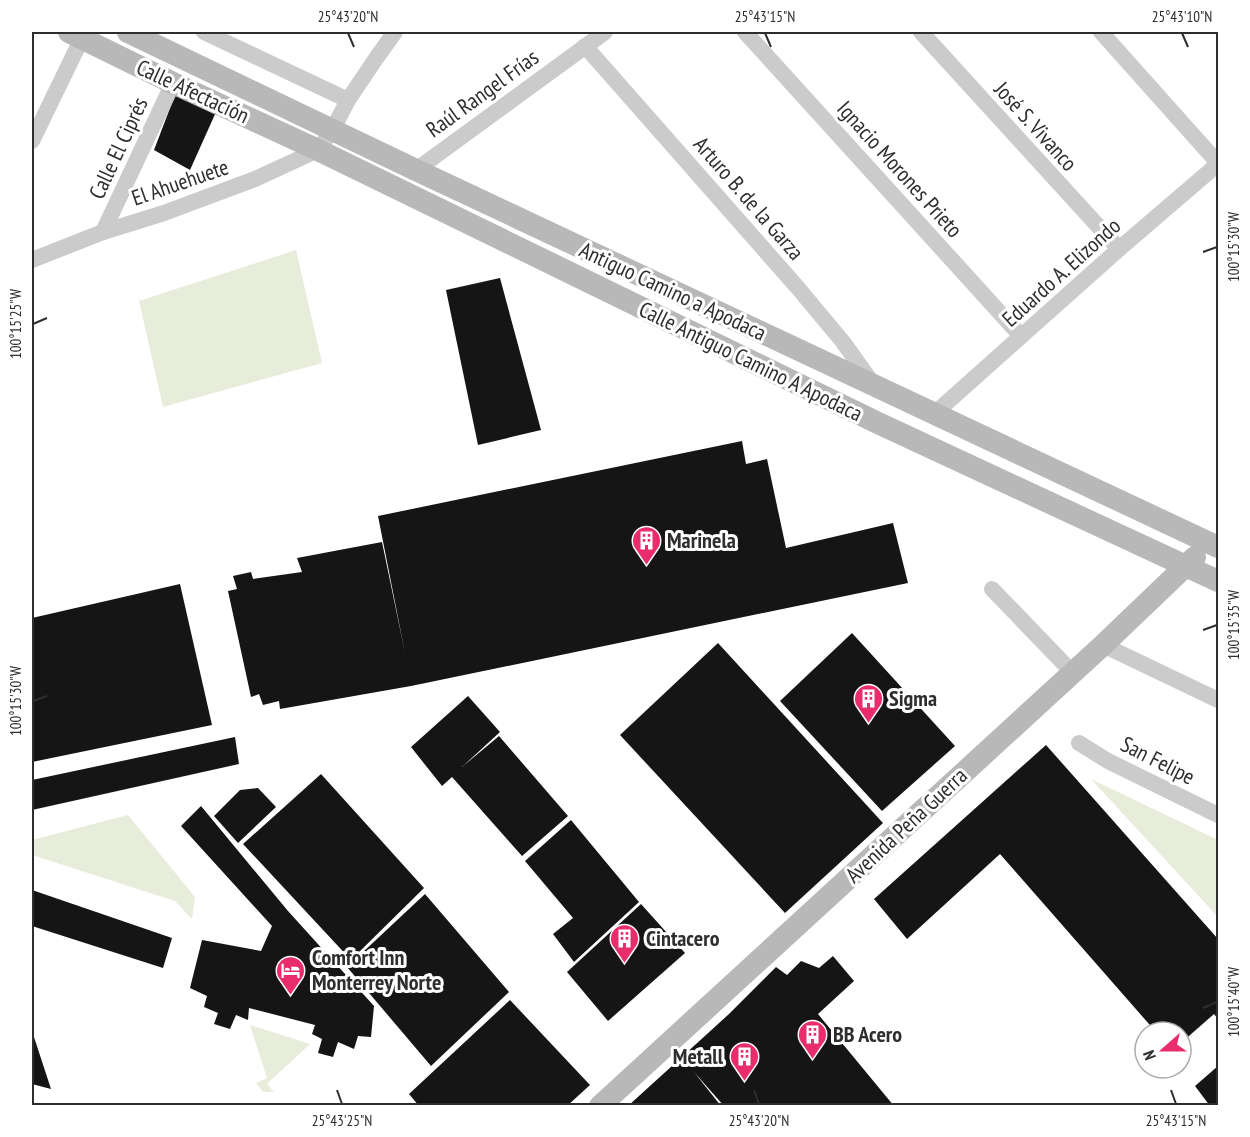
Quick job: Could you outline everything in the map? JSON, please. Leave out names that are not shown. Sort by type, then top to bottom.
[{"type":"street","name":"Antiguo Camino a Apodaca","points":[[128,32],[934,414],[1215,541]]},
{"type":"street","points":[[204,32],[348,100]]},
{"type":"street","name":"El Ahuehuete","points":[[32,260],[255,179],[318,150],[333,129],[348,100],[395,32]]},
{"type":"street","name":"Raúl Rangel Frías","points":[[416,170],[604,32]]},
{"type":"street","name":"Ignacio Morones Prieto","points":[[745,32],[1021,336]]},
{"type":"street","name":"José S. Vivanco","points":[[921,32],[1119,249]]},
{"type":"street","points":[[1101,32],[1218,164]]},
{"type":"street","points":[[32,141],[75,35]]},
{"type":"street","name":"Calle Afectación","points":[[75,35],[318,150]]},
{"type":"street","name":"Arturo B. de la Garza","points":[[585,46],[798,288],[843,342],[873,385]]},
{"type":"street","name":"Calle El Ciprés","points":[[104,232],[173,83]]},
{"type":"street","name":"Calle Antiguo Camino A Apodaca","points":[[318,150],[878,423],[1218,580]]},
{"type":"street","name":"Eduardo A. Elizondo","points":[[934,414],[1218,164]]},
{"type":"street","name":"Avenida Peña Guerra","points":[[600,1106],[1215,541]]},
{"type":"street","points":[[992,589],[1072,672]]},
{"type":"street","points":[[1103,645],[1218,700]]},
{"type":"street","name":"San Felipe","points":[[1079,743],[1108,761],[1218,815]]},
{"type":"green space","points":[[296,250],[322,363],[163,407],[139,301]]},
{"type":"green space","points":[[1091,779],[1218,840],[1218,917]]},
{"type":"green space","points":[[128,815],[195,897],[192,919],[175,901],[32,855],[32,840]]},
{"type":"green space","points":[[250,1025],[310,1044],[267,1084],[274,1092],[263,1092],[256,1083],[267,1078]]},
{"type":"building","points":[[175,95],[216,112],[190,170],[154,150]]},
{"type":"building","points":[[500,278],[541,430],[478,445],[446,290]]},
{"type":"building","name":"Marinela","points":[[742,441],[746,464],[767,459],[786,548],[893,523],[908,583],[411,686],[280,709],[279,701],[263,705],[259,694],[251,697],[228,591],[237,589],[233,576],[251,572],[253,579],[302,572],[297,558],[382,542],[405,653],[378,516]]},
{"type":"building","points":[[180,584],[212,725],[32,762],[32,618]]},
{"type":"building","name":"Sigma","points":[[852,633],[955,746],[882,811],[780,701]]},
{"type":"building","points":[[718,643],[883,823],[785,913],[620,735]]},
{"type":"building","points":[[468,696],[500,732],[462,767],[499,736],[568,816],[522,856],[452,777],[442,786],[411,747]]},
{"type":"building","points":[[235,737],[239,764],[32,810],[32,780]]},
{"type":"building","points":[[1046,745],[1218,939],[1218,1019],[1214,1014],[1193,1032],[1193,1020],[1145,1020],[1000,854],[907,939],[874,899]]},
{"type":"building","points":[[321,774],[424,888],[351,960],[243,844]]},
{"type":"building","points":[[258,788],[276,807],[238,843],[214,816],[240,790]]},
{"type":"building","points":[[201,806],[288,911],[374,1006],[371,1037],[358,1036],[354,1049],[338,1042],[333,1057],[318,1053],[322,1039],[312,1034],[315,1025],[249,1008],[248,1020],[236,1015],[230,1029],[214,1024],[218,1013],[204,1007],[207,996],[190,988],[202,940],[261,951],[272,926],[181,826]]},
{"type":"building","points":[[571,820],[639,902],[574,962],[553,934],[573,918],[525,861]]},
{"type":"building","points":[[32,890],[172,938],[163,968],[32,926]]},
{"type":"building","points":[[425,894],[509,992],[431,1066],[347,967]]},
{"type":"building","name":"Cintacero","points":[[641,904],[685,953],[608,1021],[567,972]]},
{"type":"building","name":"BB Acero","points":[[833,956],[854,981],[818,1014],[894,1106],[724,1106],[694,1072],[721,1106],[628,1106],[729,1014],[776,967],[787,975],[801,961],[819,968]]},
{"type":"building","points":[[510,1000],[590,1085],[567,1106],[534,1106],[531,1103],[528,1106],[419,1106],[409,1094]]},
{"type":"building","points":[[32,1031],[51,1089],[32,1084]]},
{"type":"building","points":[[1218,1066],[1218,1106],[1210,1106],[1195,1086]]},
{"type":"place","name":"Marinela","points":[[646,566]]},
{"type":"place","name":"Sigma","points":[[868,724]]},
{"type":"place","name":"Cintacero","points":[[625,964]]},
{"type":"place","name":"Comfort Inn Monterrey Norte","points":[[291,996]]},
{"type":"place","name":"BB Acero","points":[[812,1060]]},
{"type":"place","name":"Metall","points":[[744,1082]]}]
